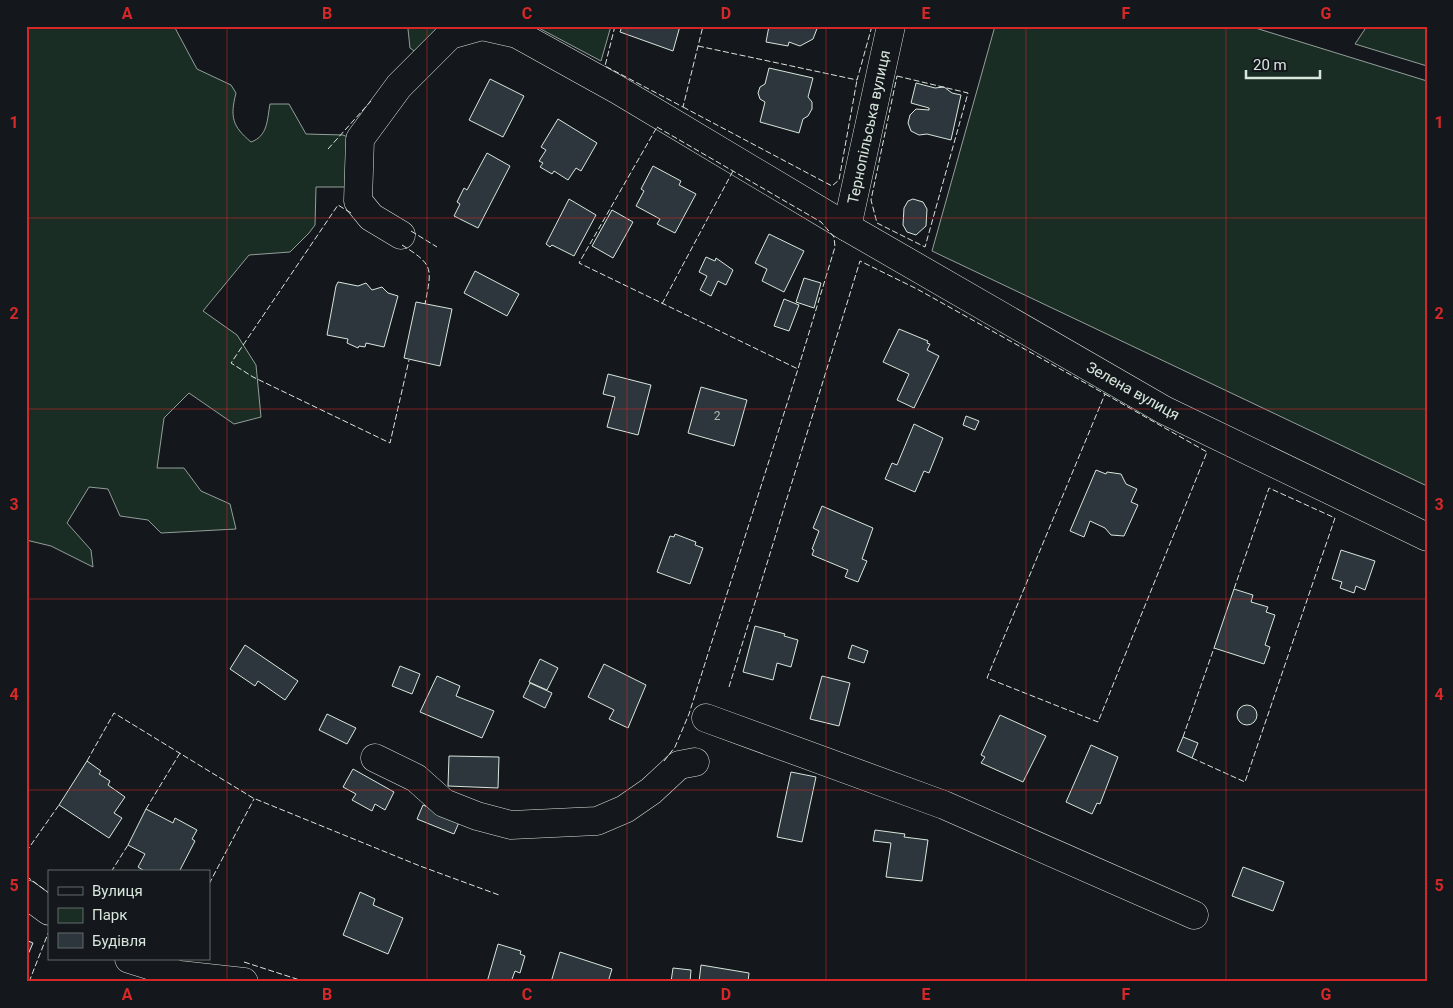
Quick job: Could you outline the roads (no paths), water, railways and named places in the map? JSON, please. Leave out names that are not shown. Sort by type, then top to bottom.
[{"type":"street","name":"Зелена вулиця","points":[[401,235],[371,217],[358,202],[360,139],[399,86],[450,35],[482,26],[517,34],[618,90],[848,227],[1164,410],[1427,538]]},
{"type":"street","name":"Тернопільська вулиця","points":[[848,227],[891,26]]},
{"type":"street","points":[[706,718],[944,805],[1194,915]]},
{"type":"street","points":[[375,758],[416,778],[444,803],[476,816],[511,825],[597,821],[625,810],[651,791],[679,765],[695,762]]},
{"type":"street","points":[[26,894],[48,910]]},
{"type":"street","points":[[132,960],[180,975],[244,982]]}]
